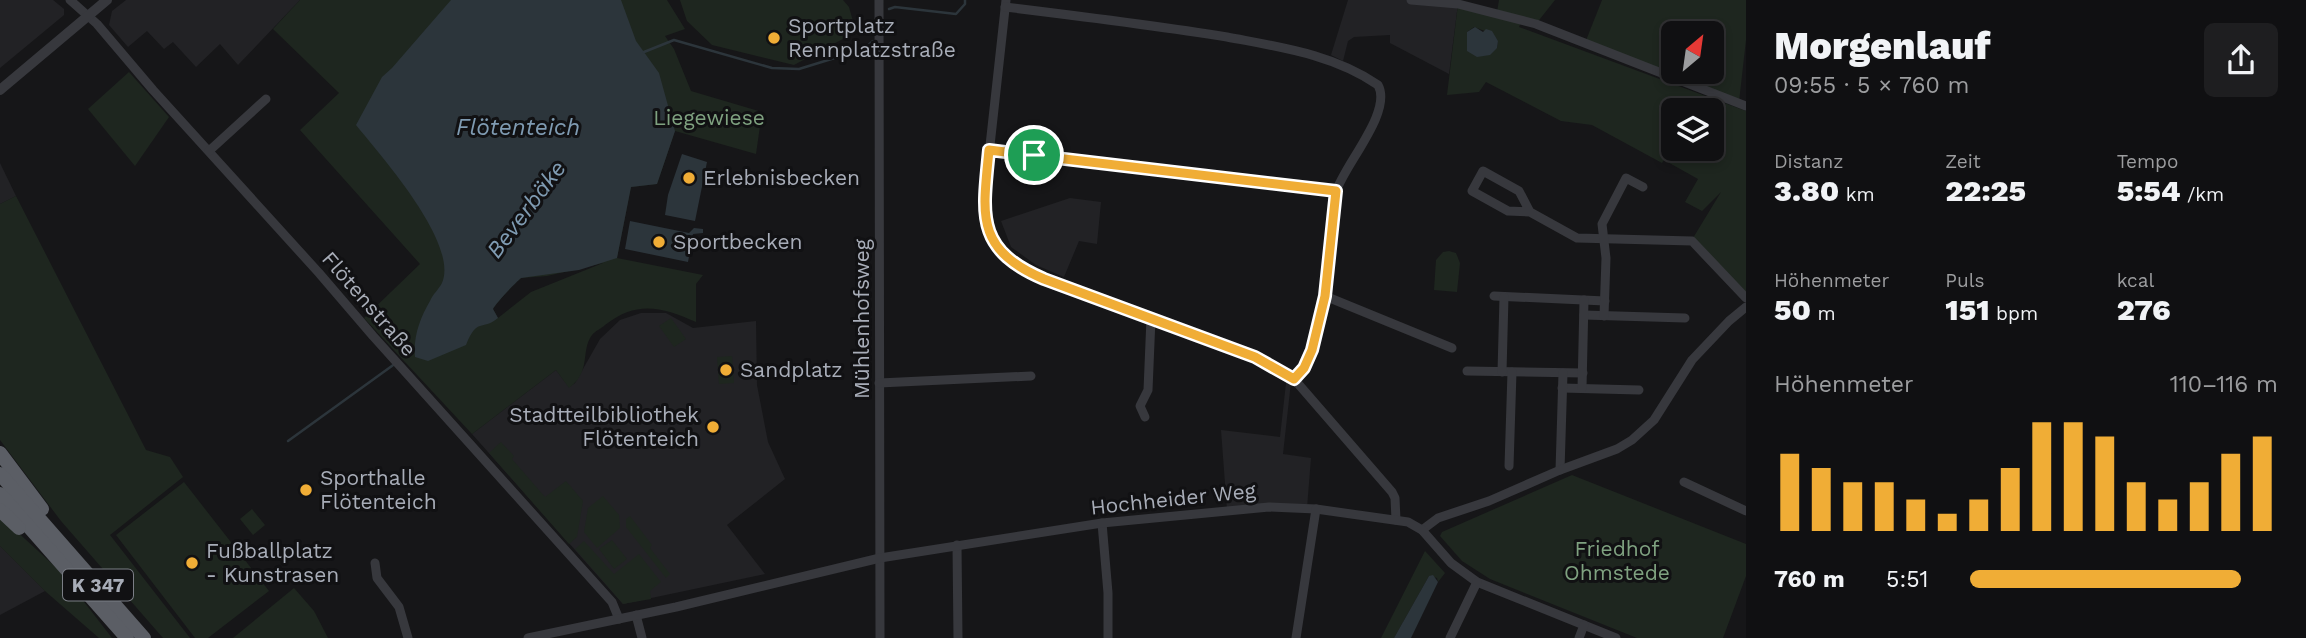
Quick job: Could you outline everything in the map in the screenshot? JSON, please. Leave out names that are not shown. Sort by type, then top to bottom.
[{"type":"highway","name":"K 347","points":[[0,453],[43,510],[52,532]]},
{"type":"highway","name":"K 347","points":[[0,474],[144,638]]},
{"type":"highway","name":"K 347","points":[[0,494],[127,638]]},
{"type":"highway","name":"K 347","points":[[0,510],[40,549],[61,562]]},
{"type":"street","name":"Flötenstraße","points":[[70,0],[88,15],[612,602],[620,619]]},
{"type":"street","points":[[0,90],[107,0]]},
{"type":"street","name":"Mühlenhofsweg","points":[[879,0],[880,638]]},
{"type":"street","points":[[1411,0],[1458,4],[1536,24],[1746,106]]},
{"type":"street","points":[[1294,379],[1304,368],[1312,350],[1325,296],[1336,191],[1381,105],[1381,89],[1373,82],[1328,60],[1293,49],[1006,4],[984,218],[991,236],[1003,253],[1032,274],[1255,357],[1294,379],[1392,492],[1396,505],[1396,520]]},
{"type":"street","points":[[209,151],[266,99]]},
{"type":"street","points":[[989,150],[1336,191]]},
{"type":"street","points":[[1530,212],[1520,191],[1483,171],[1472,191],[1508,211],[1530,212],[1577,238],[1692,240],[1746,298]]},
{"type":"street","points":[[1604,316],[1606,258],[1602,224],[1626,178],[1643,187]]},
{"type":"street","points":[[1325,296],[1452,348]]},
{"type":"street","points":[[1509,466],[1507,372],[1499,297],[1605,301]]},
{"type":"street","points":[[1582,388],[1584,300]]},
{"type":"street","points":[[1616,638],[1477,582],[1451,563],[1422,530],[1438,518],[1489,501],[1617,449],[1643,432],[1662,409],[1692,360],[1746,307]]},
{"type":"street","points":[[1584,315],[1685,318]]},
{"type":"street","points":[[1145,417],[1140,406],[1148,390],[1151,318]]},
{"type":"street","points":[[1467,371],[1583,373]]},
{"type":"street","points":[[1560,470],[1563,373]]},
{"type":"street","points":[[879,383],[1031,376]]},
{"type":"street","points":[[1562,388],[1639,390]]},
{"type":"street","points":[[1684,482],[1746,511]]},
{"type":"street","name":"Hochheider Weg","points":[[528,638],[880,558],[1102,523],[1269,507],[1316,509],[1396,520],[1408,522],[1422,530]]},
{"type":"street","points":[[1296,638],[1316,509]]},
{"type":"street","points":[[1102,523],[1108,593],[1108,638]]},
{"type":"street","points":[[957,545],[958,638]]},
{"type":"street","points":[[374,563],[377,578],[398,607],[408,638]]},
{"type":"street","points":[[1450,638],[1477,582]]},
{"type":"street","points":[[636,615],[642,638]]},
{"type":"street","points":[[1579,638],[1584,625]]},
{"type":"shaded area","points":[[0,0],[53,0],[64,9],[64,15],[0,68]]},
{"type":"shaded area","points":[[126,0],[300,0],[238,65],[220,44],[196,67],[173,42],[164,49],[147,31],[128,47],[109,25],[112,11]]},
{"type":"shaded area","points":[[1348,0],[1411,0],[1458,4],[1449,74],[1390,43],[1390,35],[1354,37],[1348,41],[1343,61],[1331,55]]},
{"type":"shaded area","points":[[0,163],[16,196],[0,204]]},
{"type":"shaded area","points":[[1070,198],[1101,202],[1097,244],[1079,241],[1064,277],[1036,265],[1011,247],[1001,221]]},
{"type":"shaded area","points":[[641,313],[666,313],[693,328],[756,321],[757,385],[768,442],[785,479],[727,525],[765,574],[623,604],[472,434],[556,370],[569,387],[575,383],[600,339],[620,320]]},
{"type":"shaded area","points":[[1287,374],[1294,379],[1291,382],[1283,454],[1311,458],[1307,508],[1227,510],[1221,430],[1280,437]]},
{"type":"shaded area","points":[[0,546],[45,591],[0,615]]},
{"type":"green space","name":"Liegewiese","points":[[300,0],[667,0],[685,29],[665,36],[674,49],[691,91],[762,112],[756,154],[675,131],[657,184],[631,187],[617,258],[703,275],[696,284],[696,322],[650,308],[617,317],[592,335],[581,375],[569,388],[556,370],[472,434],[364,318],[420,264],[300,130],[339,93],[273,29]],"holes":[[[603,263],[531,292],[498,318],[493,309],[521,278],[547,276]]]},
{"type":"green space","name":"Sportplatz Rennplatzstraße","points":[[680,0],[843,0],[849,7],[856,32],[794,65],[712,45],[687,21]]},
{"type":"green space","points":[[1499,0],[1555,0],[1536,24],[1522,20],[1519,27],[1661,80],[1661,84],[1673,84],[1711,98],[1661,98],[1662,163],[1592,125],[1561,121],[1486,82],[1479,92],[1447,95],[1458,4],[1497,12]],"holes":[[[1474,27],[1493,34],[1498,41],[1497,48],[1467,49],[1467,32]]]},
{"type":"green space","points":[[1602,0],[1746,0],[1746,40],[1739,102],[1692,84],[1724,84],[1724,21],[1661,21],[1661,72],[1585,43]]},
{"type":"green space","points":[[129,72],[169,117],[135,166],[88,109]]},
{"type":"green space","points":[[1724,103],[1746,111],[1746,294],[1693,238],[1721,192],[1702,211],[1685,202],[1698,179],[1666,161],[1724,161]]},
{"type":"green space","points":[[16,196],[146,450],[170,457],[183,477],[110,535],[190,638],[163,638],[61,521],[0,440],[0,204]]},
{"type":"green space","points":[[1443,252],[1456,253],[1460,263],[1457,292],[1434,290],[1436,260]]},
{"type":"green space","points":[[671,318],[686,339],[674,347],[659,326]]},
{"type":"green space","name":"Sandplatz","points":[[732,356],[734,383],[719,384],[717,357]]},
{"type":"green space","points":[[501,442],[545,497],[566,481],[583,501],[577,537],[569,544],[489,453]]},
{"type":"green space","name":"Friedhof Ohmstede","points":[[1572,475],[1746,544],[1746,576],[1723,638],[1637,638],[1490,579],[1462,561],[1440,536],[1442,532]]},
{"type":"green space","name":"Fußballplatz - Kunstrasen","points":[[184,482],[269,591],[208,638],[195,638],[116,535]]},
{"type":"green space","points":[[603,496],[619,515],[620,528],[597,548],[584,532],[588,508]]},
{"type":"green space","points":[[252,509],[265,525],[253,535],[240,519]]},
{"type":"green space","points":[[0,516],[61,572],[112,638],[99,638],[45,591],[0,546]]},
{"type":"green space","points":[[630,516],[670,574],[666,578],[626,527],[626,519]]},
{"type":"green space","points":[[612,540],[627,559],[614,569],[599,549]]},
{"type":"green space","points":[[584,541],[614,574],[639,554],[661,582],[650,591],[651,599],[623,604],[575,549]]},
{"type":"green space","points":[[1425,551],[1445,573],[1438,582],[1437,578],[1429,576],[1394,638],[1381,638]]},
{"type":"green space","points":[[294,588],[314,611],[328,638],[233,638]]},
{"type":"water","name":"Flötenteich","points":[[451,0],[621,0],[636,41],[659,73],[675,131],[657,184],[631,187],[617,258],[579,270],[521,278],[493,309],[498,318],[477,327],[466,345],[428,361],[415,357],[415,342],[423,314],[442,283],[444,266],[439,246],[415,201],[356,125],[382,77]]},
{"type":"water","points":[[1475,27],[1483,32],[1486,29],[1492,31],[1498,41],[1497,48],[1490,55],[1477,57],[1467,51],[1467,32]]},
{"type":"water","name":"Erlebnisbecken","points":[[682,154],[707,162],[695,221],[665,215],[668,195]]},
{"type":"water","name":"Sportbecken","points":[[630,221],[689,233],[694,228],[703,229],[703,233],[693,234],[688,262],[625,249]]},
{"type":"water","points":[[1433,575],[1438,582],[1411,638],[1394,638],[1429,576]]},
{"type":"waterway","name":"Beverbäke","points":[[889,9],[895,7],[956,14],[965,4],[965,0]]},
{"type":"waterway","name":"Beverbäke","points":[[644,52],[674,40],[772,68],[799,69],[864,49],[873,41]]},
{"type":"waterway","name":"Beverbäke","points":[[288,441],[396,363]]},
{"type":"place","name":"Sportplatz Rennplatzstraße","points":[[774,38]]},
{"type":"place","name":"Erlebnisbecken","points":[[689,178]]},
{"type":"place","name":"Sportbecken","points":[[659,242]]},
{"type":"place","name":"Sandplatz","points":[[726,370]]},
{"type":"place","name":"Stadtteilbibliothek Flötenteich","points":[[713,427]]},
{"type":"place","name":"Sporthalle Flötenteich","points":[[306,490]]},
{"type":"place","name":"Fußballplatz - Kunstrasen","points":[[192,563]]},
{"type":"route","points":[[989,150],[1034,155],[1336,191],[1325,296],[1312,350],[1304,368],[1294,379],[1255,357],[1044,279],[1011,261],[996,244],[984,218],[989,150]]}]
